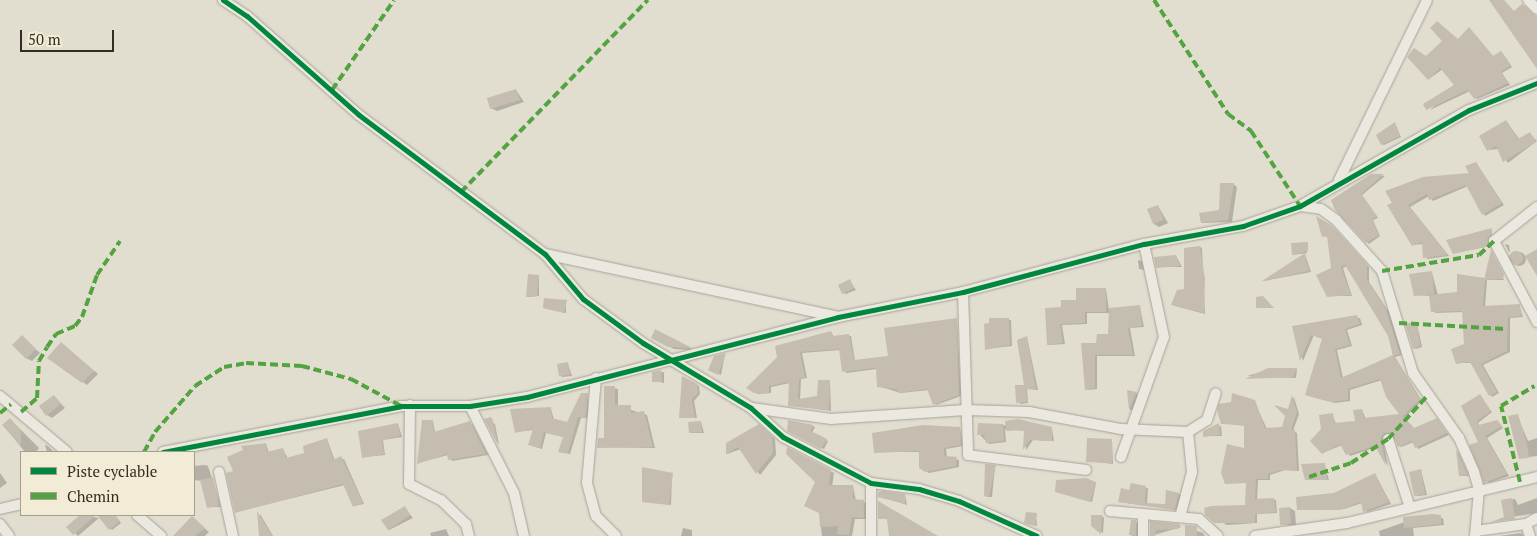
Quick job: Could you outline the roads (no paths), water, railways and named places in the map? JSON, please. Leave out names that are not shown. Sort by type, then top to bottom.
[{"type":"street","points":[[223,0],[248,16],[359,115],[545,254],[583,299],[671,358],[751,408],[783,437],[871,482],[919,489],[959,501],[1036,536]]},
{"type":"street","points":[[1339,180],[1427,0]]},
{"type":"street","points":[[1528,0],[1537,9]]},
{"type":"street","points":[[168,451],[410,405],[470,406],[596,378],[838,317],[963,292],[1144,244],[1243,226],[1300,206],[1339,180],[1469,110],[1537,83]]},
{"type":"street","points":[[1300,206],[1321,209],[1336,220],[1382,271],[1412,372],[1459,438],[1478,490],[1476,534],[1526,524],[1537,518]]},
{"type":"street","points":[[1537,207],[1494,241],[1537,322]]},
{"type":"street","points":[[1121,457],[1164,337],[1144,244]]},
{"type":"street","points":[[545,254],[838,317]]},
{"type":"street","points":[[963,292],[969,457],[1086,470]]},
{"type":"street","points":[[596,378],[586,483],[596,516],[616,536]]},
{"type":"street","points":[[751,408],[831,419],[966,410],[1029,412],[1131,430],[1188,432],[1207,420],[1216,393]]},
{"type":"street","points":[[0,396],[66,451]]},
{"type":"street","points":[[410,405],[410,484],[441,500],[466,524],[469,536]]},
{"type":"street","points":[[470,406],[514,492],[524,536]]},
{"type":"street","points":[[1180,517],[1192,472],[1188,432]]},
{"type":"street","points":[[1388,439],[1409,505]]},
{"type":"street","points":[[219,472],[233,536]]},
{"type":"street","points":[[1255,536],[1347,523],[1409,505],[1537,478]]},
{"type":"street","points":[[871,482],[871,536]]},
{"type":"street","points":[[0,509],[20,504]]},
{"type":"street","points":[[1110,511],[1199,519],[1218,536]]},
{"type":"street","points":[[1143,515],[1143,536]]},
{"type":"street","points":[[139,516],[161,536]]},
{"type":"street","points":[[0,524],[9,536]]},
{"type":"street","points":[[1526,524],[1530,536]]}]
